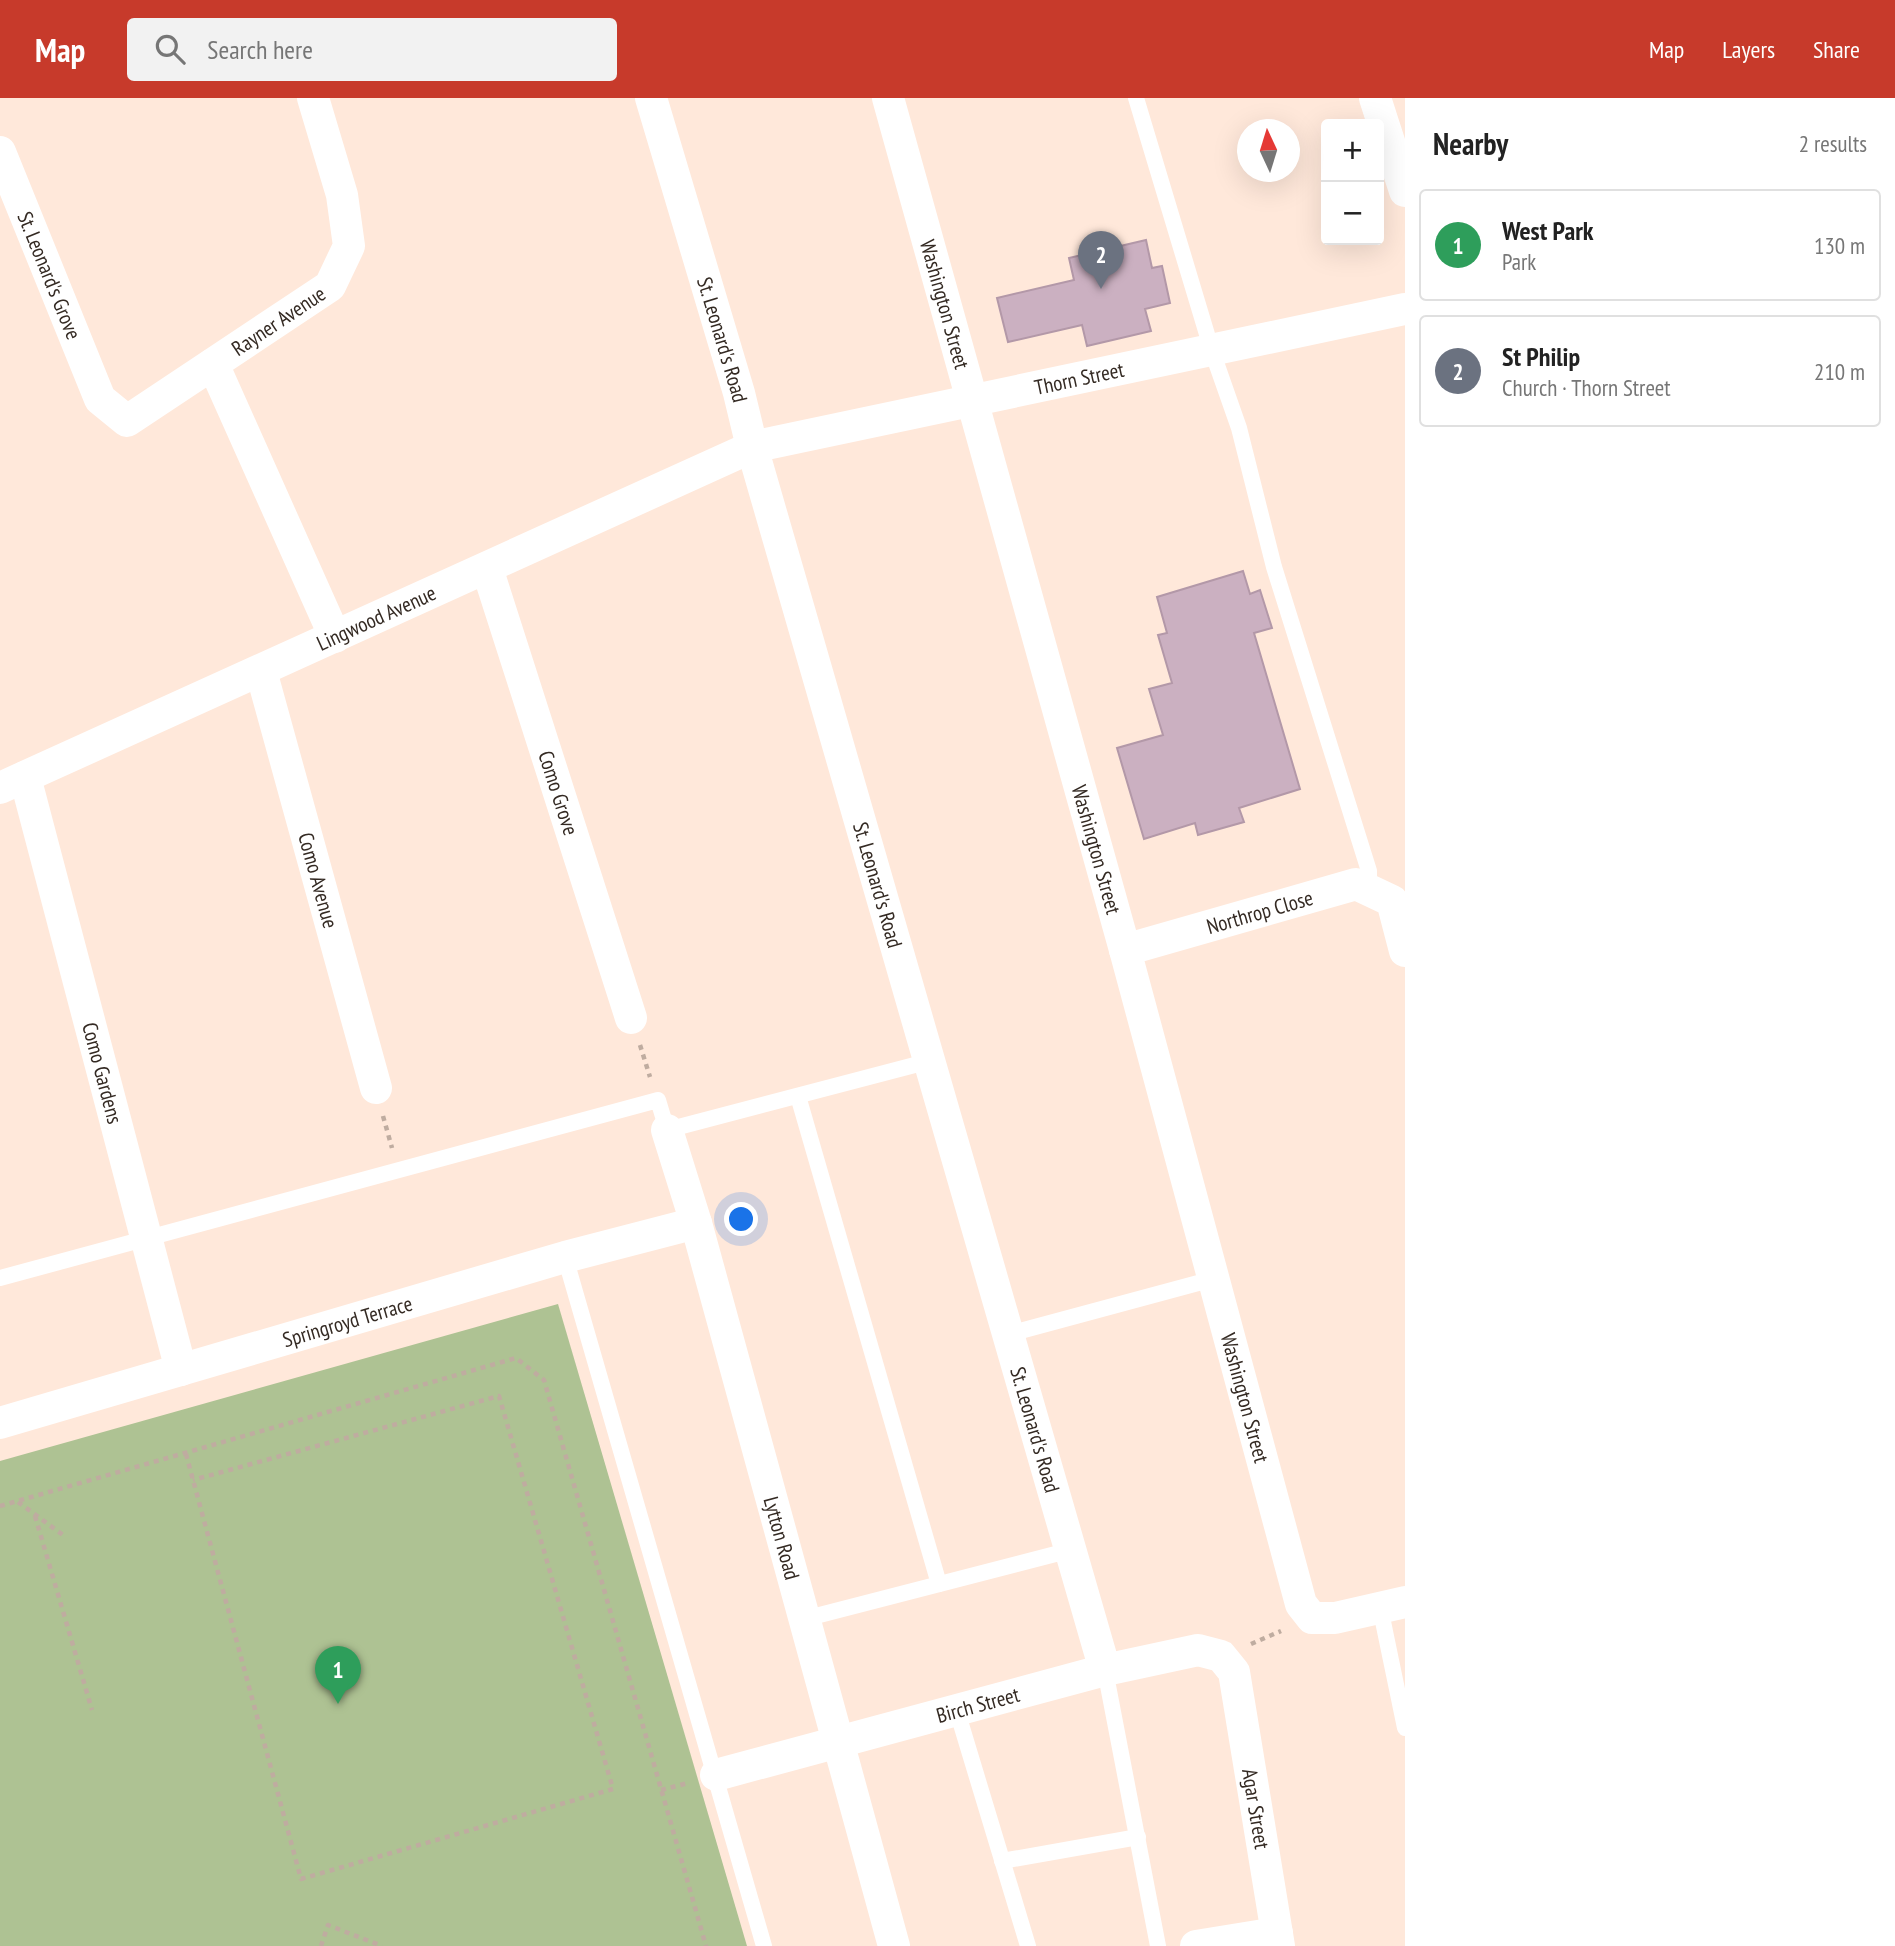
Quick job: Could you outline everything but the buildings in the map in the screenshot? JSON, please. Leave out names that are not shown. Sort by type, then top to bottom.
[{"type":"street","name":"Rayner Avenue","points":[[100,399],[127,421],[330,286],[349,246],[342,195],[313,98]]},
{"type":"street","name":"St. Leonard's Road","points":[[651,98],[739,393],[752,447],[1105,1670]]},
{"type":"street","name":"Washington Street","points":[[888,98],[1306,1611]]},
{"type":"street","points":[[1375,98],[1405,191]]},
{"type":"street","name":"St. Leonard's Grove","points":[[0,152],[100,399]]},
{"type":"street","name":"Thorn Street","points":[[752,447],[1405,309]]},
{"type":"street","points":[[213,364],[335,638]]},
{"type":"street","name":"Lingwood Avenue","points":[[12,782],[752,447]]},
{"type":"street","name":"Como Grove","points":[[488,568],[631,1018]]},
{"type":"street","name":"Como Avenue","points":[[261,671],[376,1088]]},
{"type":"street","name":"Como Gardens","points":[[12,782],[146,1240],[181,1370]]},
{"type":"street","name":"Northrop Close","points":[[1125,950],[1356,884],[1390,903]]},
{"type":"street","points":[[1390,903],[1405,951]]},
{"type":"street","name":"Lytton Road","points":[[667,1130],[696,1223],[894,1946]]},
{"type":"street","name":"Springroyd Terrace","points":[[0,1423],[565,1257],[696,1223]]},
{"type":"street","points":[[1306,1611],[1335,1618],[1393,1605]]},
{"type":"street","name":"Birch Street","points":[[716,1775],[1105,1670],[1198,1650],[1228,1664]]},
{"type":"street","name":"Agar Street","points":[[1228,1664],[1278,1939]]},
{"type":"street","points":[[1196,1946],[1278,1939]]},
{"type":"lane","points":[[1136,98],[1212,351],[1239,428],[1274,567],[1369,872],[1390,903]]},
{"type":"lane","points":[[0,1278],[146,1240],[398,1168],[658,1100],[667,1130],[930,1062]]},
{"type":"lane","points":[[798,1096],[939,1584]]},
{"type":"lane","points":[[565,1257],[764,1946]]},
{"type":"lane","points":[[1009,1334],[1213,1279]]},
{"type":"lane","points":[[804,1619],[1071,1550]]},
{"type":"lane","points":[[1393,1605],[1405,1728]]},
{"type":"lane","points":[[1105,1670],[1158,1946]]},
{"type":"lane","points":[[957,1711],[1028,1946]]},
{"type":"lane","points":[[1002,1861],[1138,1837]]},
{"type":"path","points":[[631,1018],[658,1100]]},
{"type":"path","points":[[376,1088],[398,1168]]},
{"type":"path","points":[[0,1506],[516,1358],[544,1380],[706,1946]]},
{"type":"path","points":[[186,1454],[193,1480],[301,1879],[613,1789],[499,1396],[193,1480]]},
{"type":"path","points":[[18,1501],[63,1535]]},
{"type":"path","points":[[35,1516],[92,1710]]},
{"type":"path","points":[[1228,1664],[1306,1611]]},
{"type":"path","points":[[321,1946],[328,1926],[383,1946]]},
{"type":"green space","points":[[558,1304],[747,1946],[0,1946],[0,1461]]},
{"type":"place","name":"St Philip","points":[[1101,289]]},
{"type":"place","name":"West Park","points":[[338,1704]]}]
